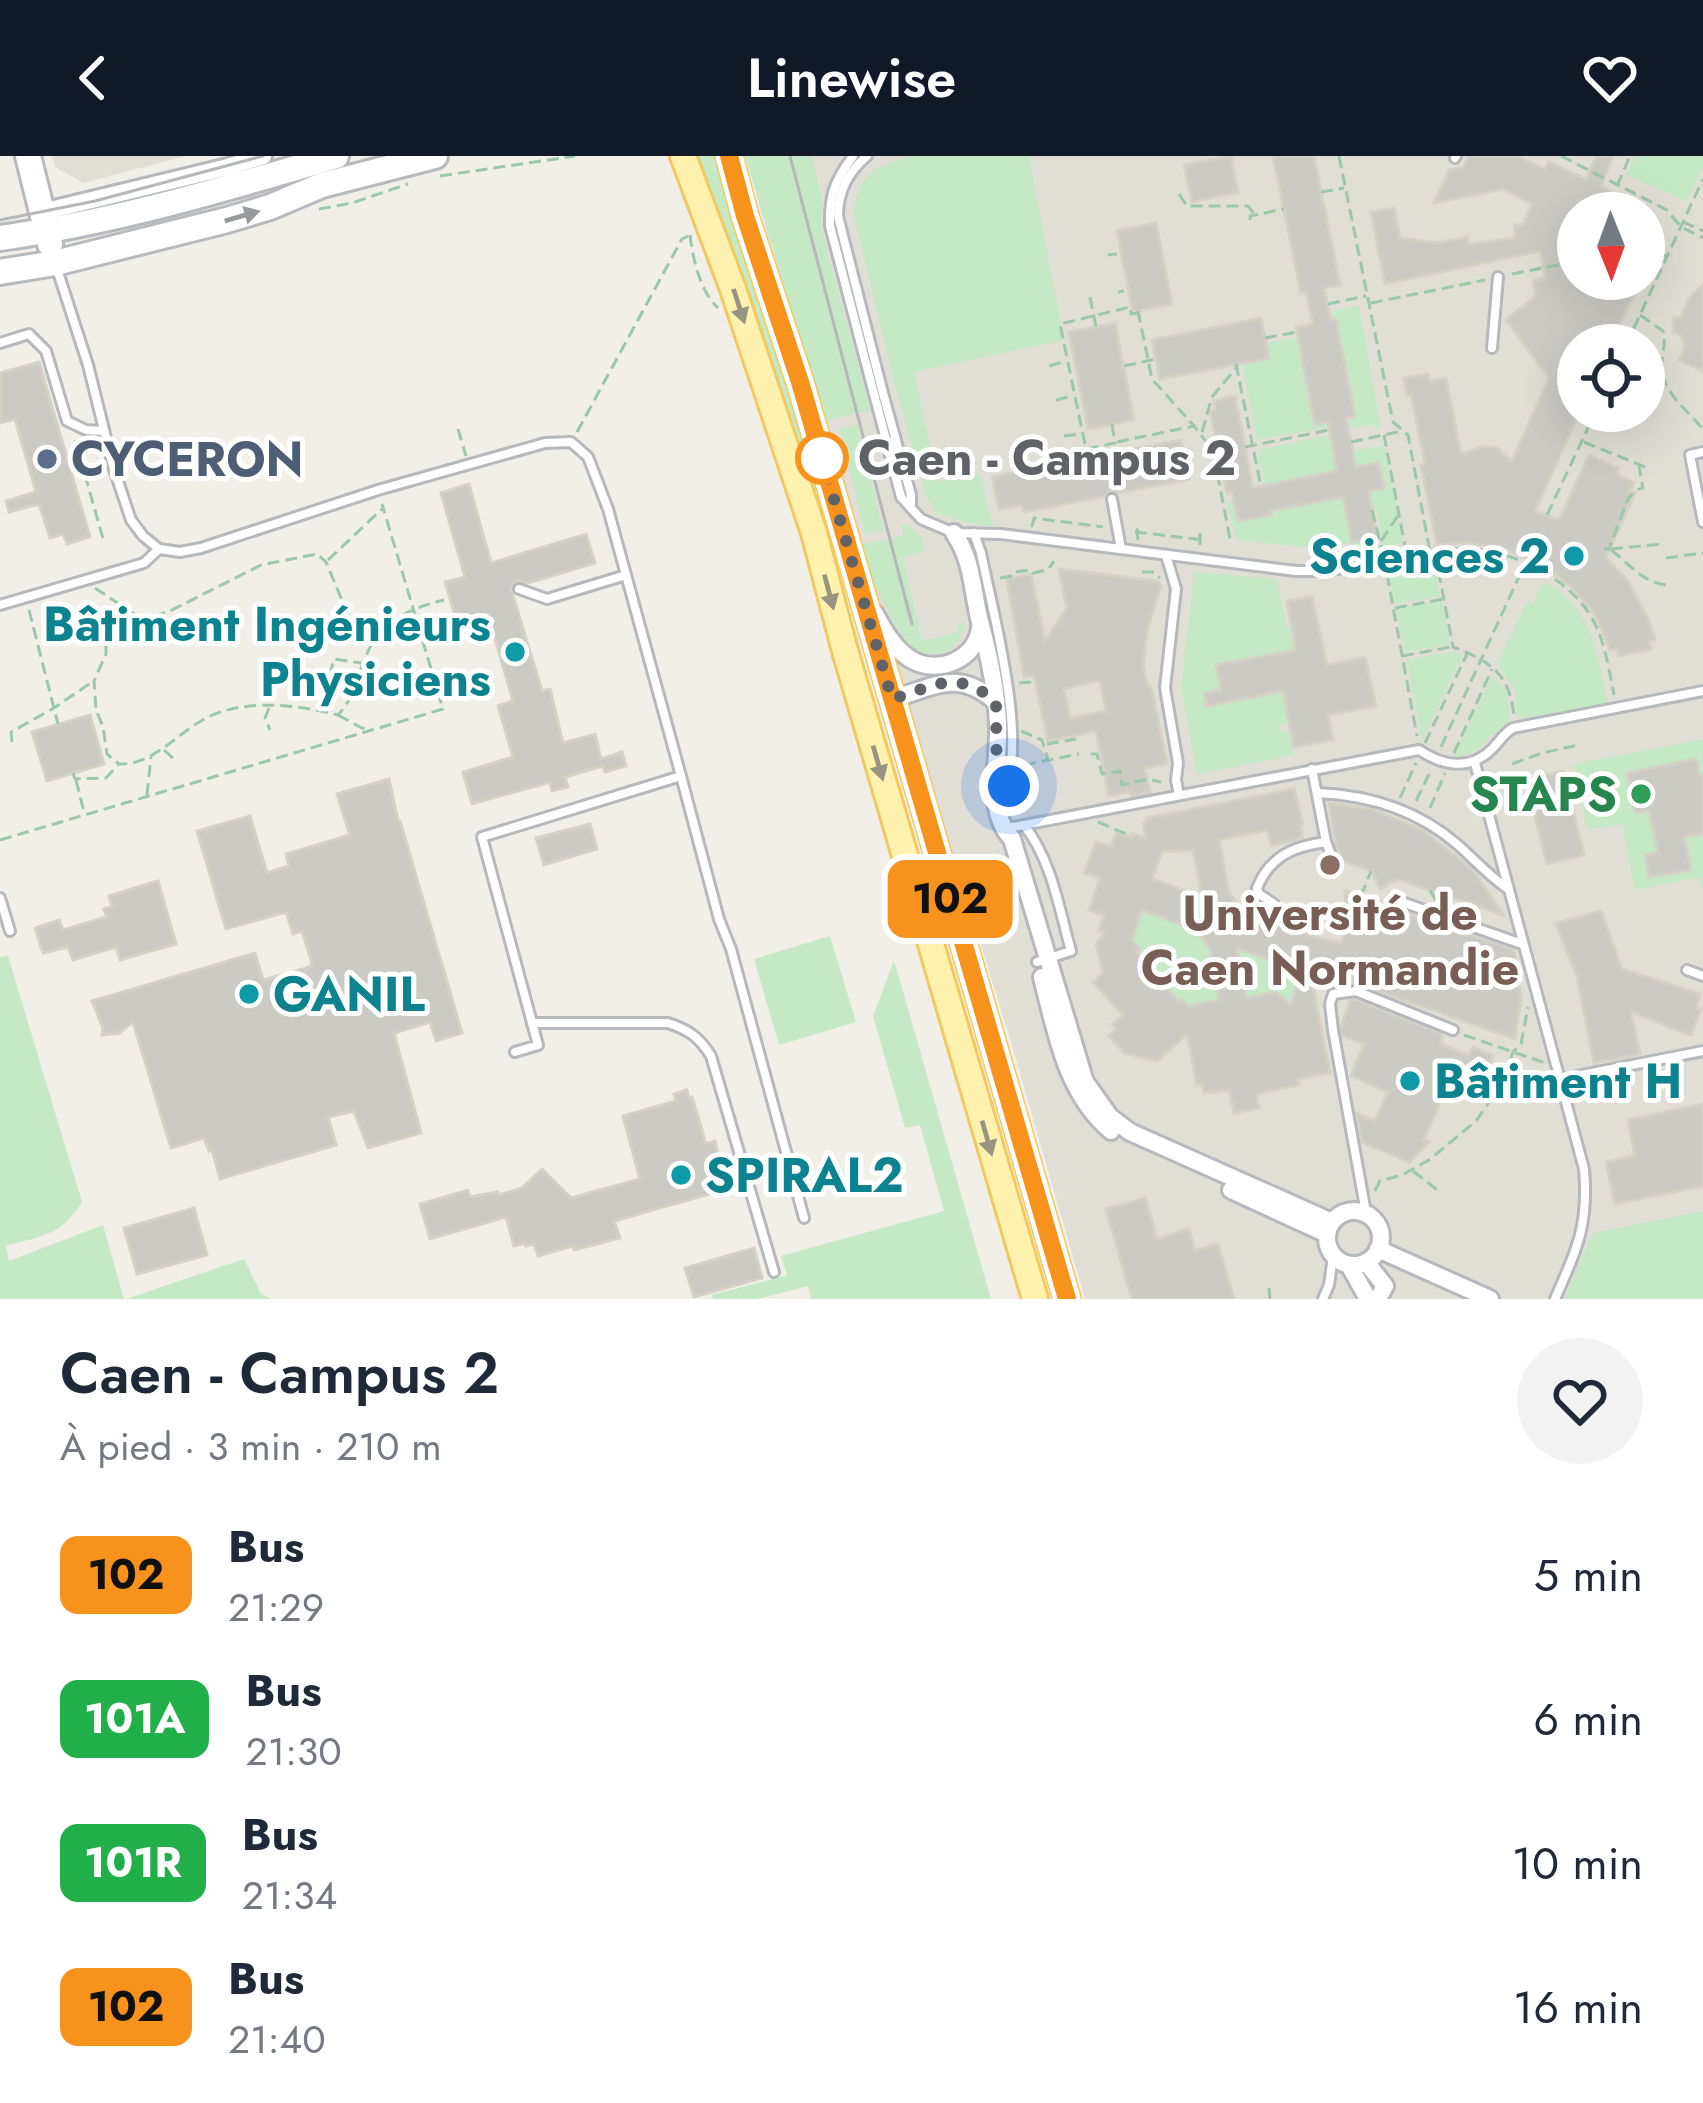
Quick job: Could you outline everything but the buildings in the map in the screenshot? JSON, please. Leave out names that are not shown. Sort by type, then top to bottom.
[{"type":"main road","points":[[28,156],[49,239]]},
{"type":"main road","points":[[0,256],[49,239],[141,228],[252,182],[336,156]]},
{"type":"main road","points":[[683,156],[814,532],[1035,1299]]},
{"type":"main road","points":[[729,156],[800,382],[1067,1299]]},
{"type":"main road","points":[[0,238],[49,239],[227,220],[322,185],[430,167]]},
{"type":"main road","points":[[0,272],[49,239]]},
{"type":"main road","points":[[845,651],[892,699]]},
{"type":"street","points":[[49,239],[263,156]]},
{"type":"street","points":[[954,533],[968,560],[988,646],[996,702],[997,803],[1013,831],[1042,960],[1084,1082],[1110,1117],[1130,1132],[1330,1228]]},
{"type":"street","points":[[858,581],[895,646],[922,664],[945,664],[964,656],[977,642],[980,622]]},
{"type":"street","points":[[892,699],[962,682],[996,702]]},
{"type":"street","points":[[1357,1258],[1381,1234],[1362,1209],[1344,1213],[1330,1228],[1327,1241],[1357,1258],[1490,1299]]},
{"type":"street","points":[[1357,1258],[1382,1293]]},
{"type":"street","points":[[1357,1258],[1367,1299]]},
{"type":"lane","points":[[853,156],[835,182],[830,226],[901,497],[921,519],[954,533],[1001,534],[1315,572],[1387,562]]},
{"type":"lane","points":[[867,156],[851,170],[841,192],[838,216],[911,495],[910,506]]},
{"type":"lane","points":[[49,239],[131,520],[159,549],[201,548],[537,445],[572,442],[588,457],[608,509],[804,1218]]},
{"type":"lane","points":[[1492,348],[1498,277]]},
{"type":"lane","points":[[0,343],[29,334],[46,352],[67,421],[86,430],[104,431]]},
{"type":"lane","points":[[1703,452],[1690,455],[1703,522]]},
{"type":"lane","points":[[1112,499],[1121,549]]},
{"type":"lane","points":[[974,533],[1013,726],[1010,782],[997,803]]},
{"type":"lane","points":[[0,605],[144,563],[159,549]]},
{"type":"lane","points":[[1166,555],[1175,589],[1165,690],[1179,795]]},
{"type":"lane","points":[[519,589],[547,598],[626,575]]},
{"type":"lane","points":[[1013,831],[1420,751],[1449,764],[1475,763],[1513,728],[1703,692]]},
{"type":"lane","points":[[1475,763],[1584,1169],[1582,1234],[1555,1299]]},
{"type":"lane","points":[[1312,770],[1326,842],[1336,867]]},
{"type":"lane","points":[[515,1052],[538,1045],[482,837],[682,776]]},
{"type":"lane","points":[[1317,793],[1361,797],[1424,821],[1510,890]]},
{"type":"lane","points":[[1013,831],[1038,843],[1071,951],[1042,960]]},
{"type":"lane","points":[[1274,904],[1258,894],[1267,870],[1287,851],[1326,842]]},
{"type":"lane","points":[[0,898],[10,931]]},
{"type":"lane","points":[[1399,902],[1524,944]]},
{"type":"lane","points":[[1687,970],[1703,976]]},
{"type":"lane","points":[[1362,1209],[1330,1004],[1333,994],[1356,992],[1453,1030]]},
{"type":"lane","points":[[532,1023],[656,1022],[700,1038],[711,1056],[774,1272]]},
{"type":"lane","points":[[1561,1078],[1703,1051]]},
{"type":"lane","points":[[1323,1299],[1329,1285],[1357,1258]]},
{"type":"path","points":[[430,167],[575,156]]},
{"type":"path","points":[[1340,156],[1393,422],[1408,435],[1453,647]]},
{"type":"path","points":[[1561,156],[1666,209],[1703,235]]},
{"type":"path","points":[[1617,186],[1630,156]]},
{"type":"path","points":[[1636,324],[1703,179]]},
{"type":"path","points":[[1321,192],[1346,188]]},
{"type":"path","points":[[1179,194],[1190,206],[1248,206],[1253,217],[1284,209]]},
{"type":"path","points":[[572,442],[682,239],[688,236]]},
{"type":"path","points":[[1108,255],[1117,254]]},
{"type":"path","points":[[1369,303],[1557,265]]},
{"type":"path","points":[[1328,304],[1368,296]]},
{"type":"path","points":[[1090,298],[1096,327]]},
{"type":"path","points":[[1195,426],[1086,448],[1060,324],[1130,308],[1131,314],[1138,312],[1151,379],[1195,426],[1202,434],[1214,453],[1231,544]]},
{"type":"path","points":[[1640,315],[1664,331],[1661,370],[1669,391],[1703,429]]},
{"type":"path","points":[[1265,338],[1297,332]]},
{"type":"path","points":[[1124,366],[1156,359]]},
{"type":"path","points":[[1049,366],[1068,360]]},
{"type":"path","points":[[1202,434],[1212,397],[1236,366],[1261,487]]},
{"type":"path","points":[[1057,400],[1075,396]]},
{"type":"path","points":[[1112,424],[1115,443]]},
{"type":"path","points":[[78,426],[75,442],[104,542]]},
{"type":"path","points":[[1245,447],[1329,430]]},
{"type":"path","points":[[1351,442],[1403,430]]},
{"type":"path","points":[[1547,515],[1586,432]]},
{"type":"path","points":[[1064,436],[1083,434]]},
{"type":"path","points":[[1384,435],[1407,556]]},
{"type":"path","points":[[1582,441],[1650,469]]},
{"type":"path","points":[[1607,549],[1628,499],[1643,488],[1639,466]]},
{"type":"path","points":[[0,840],[443,709],[378,490]]},
{"type":"path","points":[[1224,500],[1233,498]]},
{"type":"path","points":[[326,562],[384,508]]},
{"type":"path","points":[[1372,510],[1382,551]]},
{"type":"path","points":[[1380,542],[1399,513]]},
{"type":"path","points":[[1032,529],[1034,518],[1110,528]]},
{"type":"path","points":[[1138,542],[1136,532],[1142,525]]},
{"type":"path","points":[[1199,550],[1200,529]]},
{"type":"path","points":[[1136,532],[1202,539]]},
{"type":"path","points":[[1607,549],[1663,544]]},
{"type":"path","points":[[1420,751],[1387,562],[1407,556],[1476,549],[1501,554],[1550,576],[1586,608],[1597,627],[1617,708]]},
{"type":"path","points":[[1607,549],[1643,579],[1671,585]]},
{"type":"path","points":[[1666,558],[1703,553]]},
{"type":"path","points":[[374,730],[338,715],[243,705],[200,721],[152,755],[119,764],[104,755],[94,681],[106,654],[106,639],[117,626],[168,612],[261,566],[317,554],[326,562],[349,617],[380,631]]},
{"type":"path","points":[[1410,814],[1528,557]]},
{"type":"path","points":[[992,579],[1048,570],[1054,561]]},
{"type":"path","points":[[1142,572],[1154,572],[1164,585]]},
{"type":"path","points":[[85,581],[143,620]]},
{"type":"path","points":[[26,598],[58,724]]},
{"type":"path","points":[[1393,608],[1444,598]]},
{"type":"path","points":[[338,715],[356,688],[380,631],[413,607],[444,600]]},
{"type":"path","points":[[1402,656],[1453,647],[1481,659],[1506,683],[1512,698],[1513,728]]},
{"type":"path","points":[[1396,807],[1467,652]]},
{"type":"path","points":[[330,675],[334,659],[363,664]]},
{"type":"path","points":[[1424,821],[1493,667]]},
{"type":"path","points":[[1019,684],[1030,682],[1030,675]]},
{"type":"path","points":[[12,742],[11,732],[94,681]]},
{"type":"path","points":[[269,706],[270,730]]},
{"type":"path","points":[[1019,730],[1046,744],[1048,760]]},
{"type":"path","points":[[1046,744],[1076,739]]},
{"type":"path","points":[[1512,764],[1579,745]]},
{"type":"path","points":[[162,748],[174,759]]},
{"type":"path","points":[[1542,752],[1545,763]]},
{"type":"path","points":[[1016,767],[1079,754]]},
{"type":"path","points":[[1090,754],[1097,754],[1102,774],[1120,771],[1122,785],[1148,778],[1161,782]]},
{"type":"path","points":[[146,797],[152,755]]},
{"type":"path","points":[[85,815],[74,776],[106,778],[119,764]]},
{"type":"path","points":[[1097,821],[1131,836]]},
{"type":"path","points":[[1360,896],[1371,871]]},
{"type":"path","points":[[1430,890],[1449,925]]},
{"type":"path","points":[[1472,969],[1481,989]]},
{"type":"path","points":[[1362,1209],[1369,1205],[1380,1181],[1411,1170],[1448,1147],[1476,1121],[1501,1085],[1521,1043],[1528,1013]]},
{"type":"path","points":[[1453,1030],[1558,1067]]},
{"type":"path","points":[[1411,1170],[1441,1193]]},
{"type":"path","points":[[1269,1288],[1270,1299]]},
{"type":"shaded area","points":[[52,156],[185,156],[84,183],[55,167]]},
{"type":"shaded area","name":"Université de Caen Normandie","points":[[759,156],[1703,156],[1703,1299],[1085,1299],[751,173]]},
{"type":"green space","points":[[690,156],[716,156],[773,326],[828,518],[784,415]]},
{"type":"green space","points":[[745,156],[812,156],[821,195],[822,231],[870,410],[825,421]]},
{"type":"green space","points":[[917,156],[1029,156],[1064,340],[914,372],[938,482],[980,474],[993,527],[936,513],[925,493],[853,213],[861,188],[873,172]]},
{"type":"green space","points":[[1635,156],[1703,156],[1703,167],[1687,202],[1626,175]]},
{"type":"green space","points":[[1359,305],[1381,428],[1375,429],[1374,424],[1348,429],[1346,418],[1355,415],[1336,320],[1331,320],[1329,312]]},
{"type":"green space","points":[[1299,337],[1316,424],[1328,422],[1329,427],[1257,440],[1242,363],[1269,358],[1266,343]]},
{"type":"green space","points":[[857,425],[883,530],[865,534],[840,429]]},
{"type":"green space","points":[[1330,435],[1337,471],[1265,485],[1257,450]]},
{"type":"green space","points":[[1384,446],[1403,542],[1384,548],[1376,509],[1360,493],[1384,488],[1379,463],[1356,467],[1352,451]]},
{"type":"green space","points":[[1347,496],[1352,542],[1377,537],[1380,550],[1352,556],[1351,543],[1313,548],[1236,540],[1227,502],[1234,501],[1239,521]]},
{"type":"green space","points":[[906,524],[922,537],[925,551],[903,556],[922,641],[958,632],[957,624],[966,622],[956,644],[940,653],[921,653],[908,643],[859,545],[903,536]]},
{"type":"green space","points":[[1434,560],[1440,596],[1395,604],[1388,569]]},
{"type":"green space","points":[[1194,572],[1277,579],[1298,658],[1285,652],[1217,665],[1223,702],[1283,691],[1289,723],[1279,726],[1281,732],[1291,732],[1294,755],[1198,774],[1199,786],[1181,687]]},
{"type":"green space","points":[[1543,582],[1559,591],[1582,617],[1596,651],[1607,704],[1517,719],[1515,691],[1497,663],[1527,601],[1533,603]]},
{"type":"green space","points":[[1442,601],[1450,644],[1405,652],[1396,609]]},
{"type":"green space","points":[[1455,651],[1463,654],[1422,741],[1407,660]]},
{"type":"green space","points":[[1493,675],[1507,693],[1510,720],[1478,748],[1453,759]]},
{"type":"green space","name":"STAPS","points":[[1703,739],[1703,892],[1699,877],[1635,890],[1622,824],[1587,830],[1574,764]]},
{"type":"green space","points":[[1142,898],[1147,912],[1189,924],[1214,955],[1218,993],[1227,998],[1190,1008],[1179,1002],[1136,952],[1132,940]]},
{"type":"green space","points":[[830,936],[856,1022],[779,1045],[754,959]]},
{"type":"green space","points":[[1233,944],[1302,971],[1292,998],[1283,999],[1276,992],[1234,1000],[1244,988]]},
{"type":"green space","points":[[8,956],[82,1202],[58,1228],[6,1246],[9,1261],[103,1225],[124,1299],[0,1299],[0,957]]},
{"type":"green space","points":[[894,960],[991,1299],[811,1299],[808,1286],[757,1299],[713,1299],[712,1295],[787,1275],[781,1256],[944,1211],[920,1125],[905,1128],[873,1016]]},
{"type":"green space","points":[[1703,1211],[1703,1299],[1564,1299],[1593,1233]]},
{"type":"green space","points":[[244,1259],[261,1294],[271,1299],[126,1299]]},
{"type":"tram line","points":[[0,220],[95,201],[263,156]]},
{"type":"tram line","points":[[790,156],[912,624]]},
{"type":"bus line","name":"102","points":[[729,156],[800,382],[1067,1299]]},
{"type":"place","name":"Caen - Campus 2","points":[[822,458]]},
{"type":"place","name":"CYCERON","points":[[47,459]]},
{"type":"place","name":"Sciences 2","points":[[1574,556]]},
{"type":"place","name":"Bâtiment Ingénieurs Physiciens","points":[[515,652]]},
{"type":"place","name":"STAPS","points":[[1641,794]]},
{"type":"place","name":"Université de Caen Normandie","points":[[1330,865]]},
{"type":"place","name":"GANIL","points":[[249,994]]},
{"type":"place","name":"Bâtiment H","points":[[1410,1081]]},
{"type":"place","name":"SPIRAL2","points":[[681,1175]]},
{"type":"route","points":[[822,458],[892,699],[951,682],[972,684],[987,694],[996,702],[997,803],[1009,786]]}]
